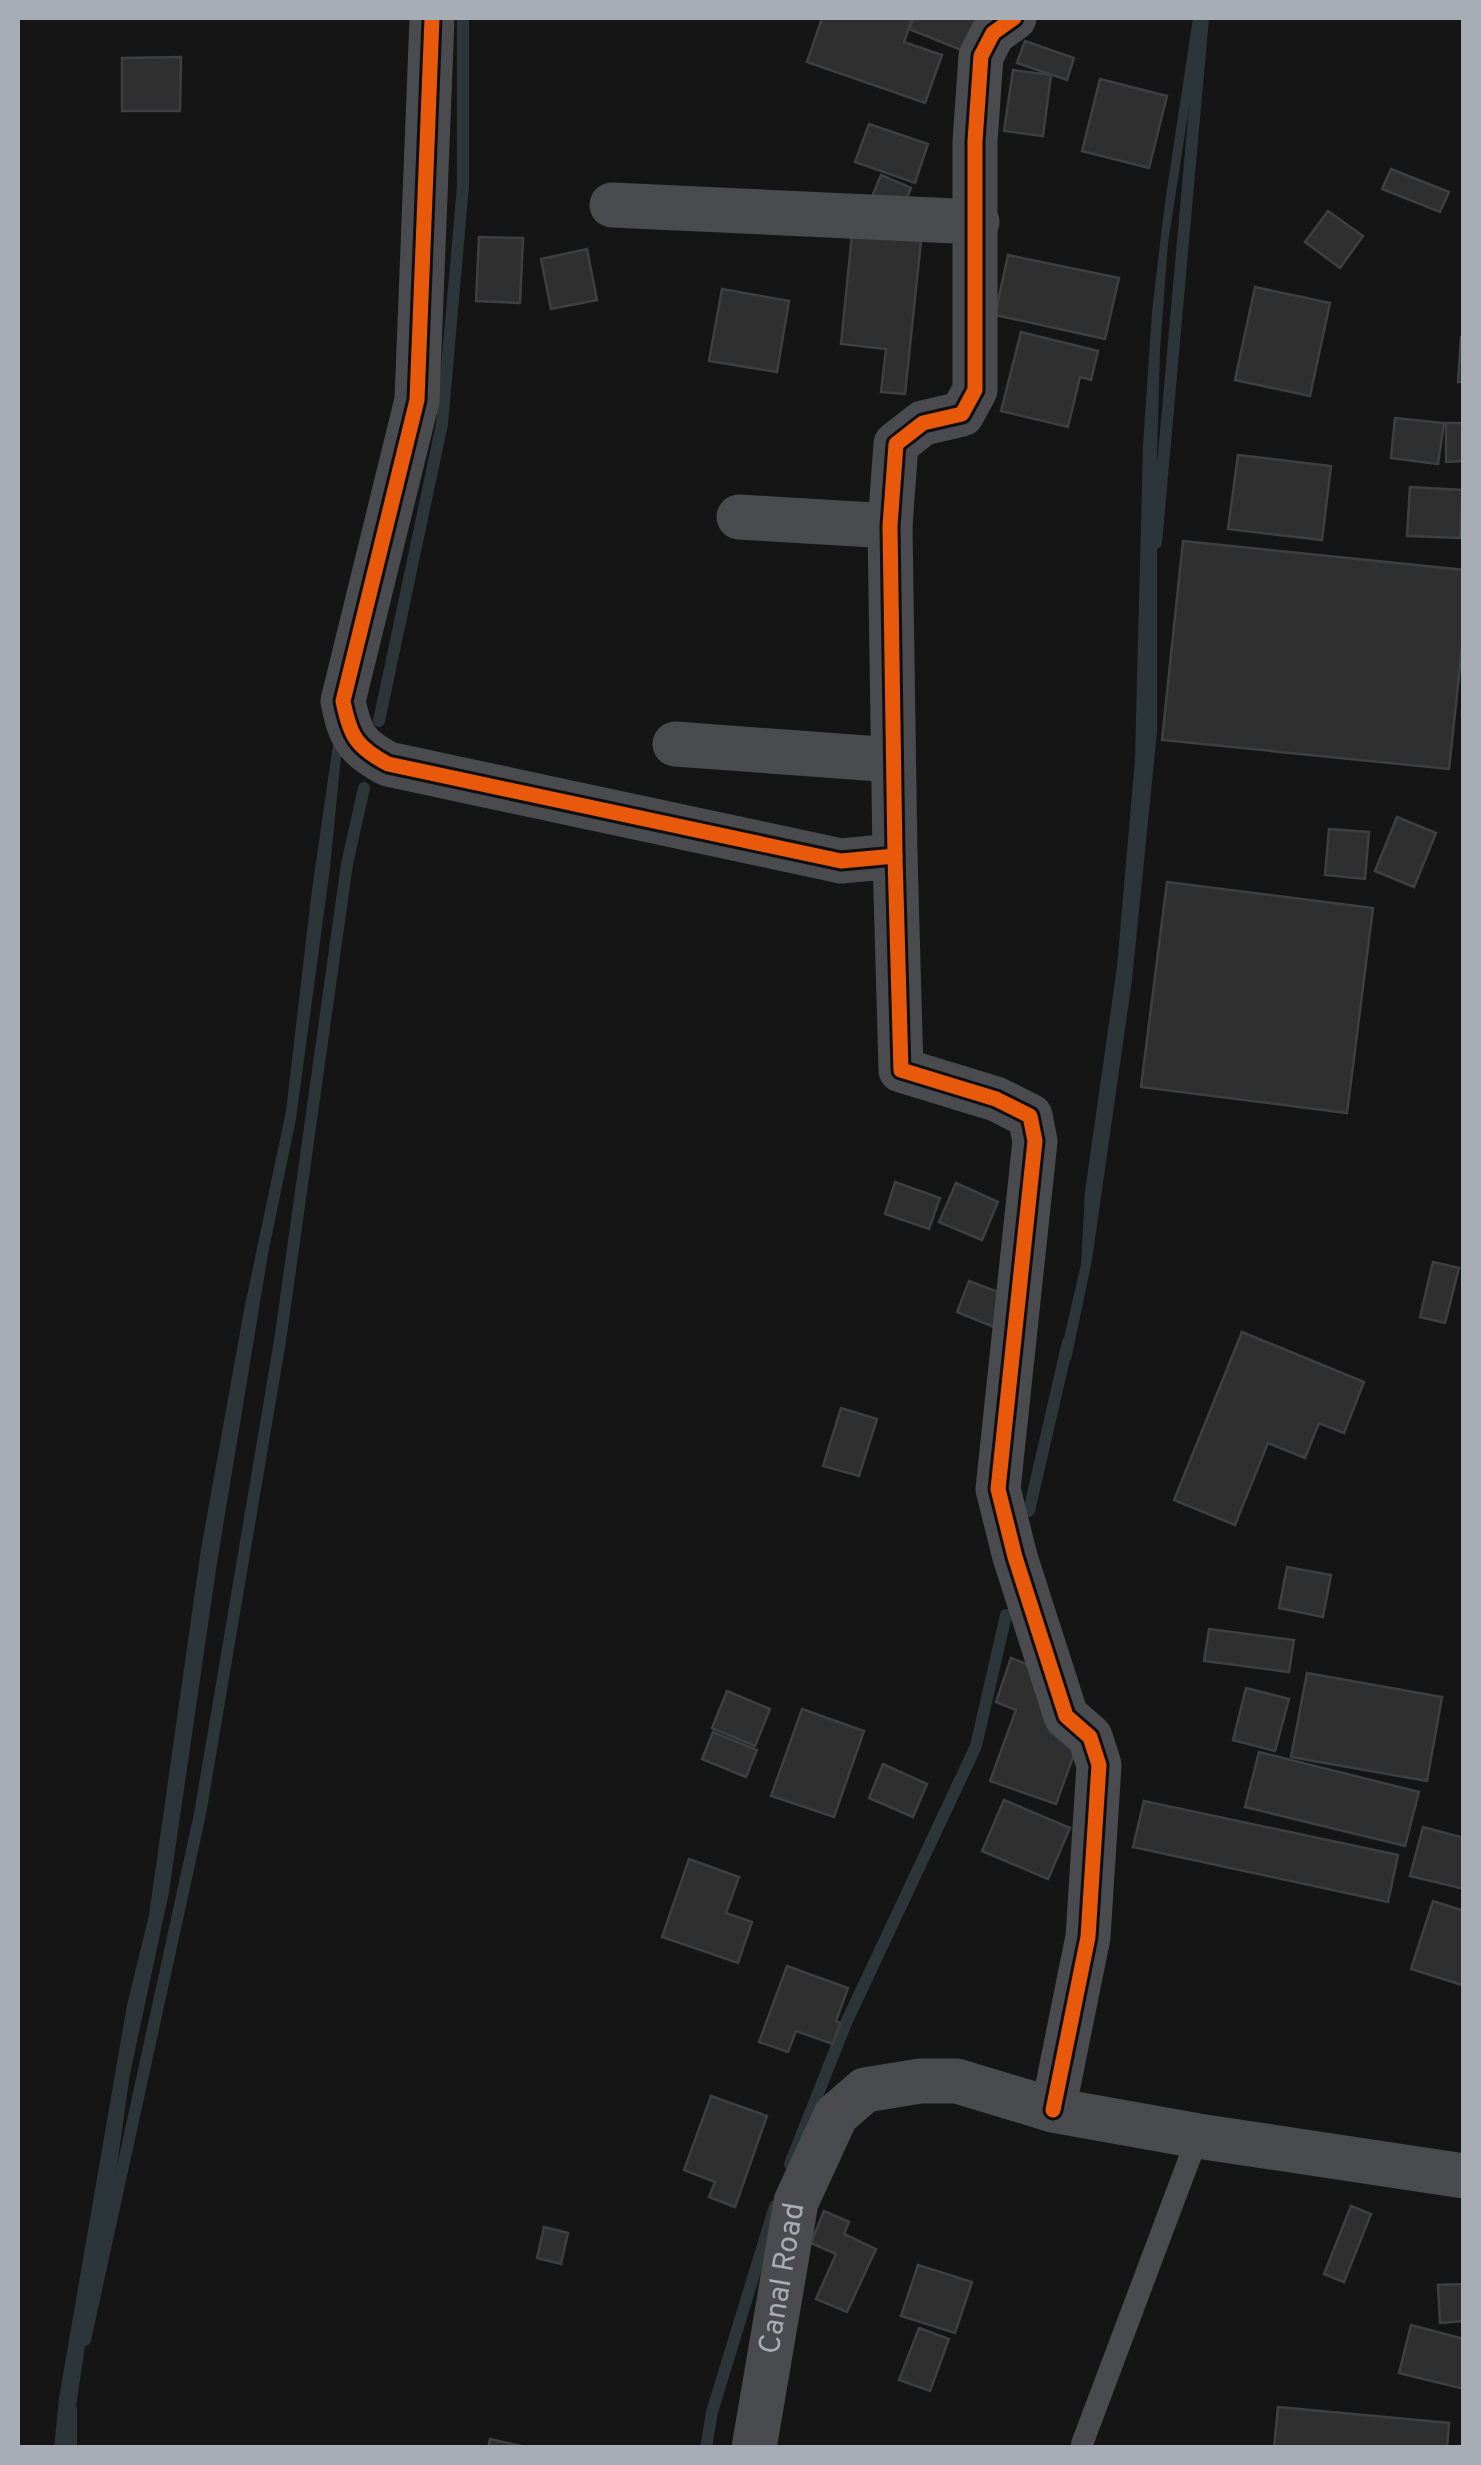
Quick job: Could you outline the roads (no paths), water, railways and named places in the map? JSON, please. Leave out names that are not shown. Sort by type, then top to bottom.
[{"type":"street","points":[[432,18],[417,400],[343,701],[348,727],[363,750],[388,764],[841,862],[895,856]]},
{"type":"street","points":[[1014,18],[993,32],[981,56],[975,141],[976,390],[962,414],[923,423],[896,444],[890,526],[893,760],[902,1070],[996,1099],[1030,1116],[1035,1140],[998,1489],[1066,1716],[1090,1738],[1099,1765],[1088,1938],[1053,2110],[1464,2176]]},
{"type":"street","points":[[612,205],[977,222]]},
{"type":"street","points":[[739,518],[890,526]]},
{"type":"street","points":[[675,744],[893,760]]},
{"type":"street","name":"Canal Road","points":[[754,2448],[796,2202],[836,2114],[865,2090],[920,2080],[957,2080],[1053,2110]]},
{"type":"lane","points":[[1082,2444],[1198,2136]]},
{"type":"waterway","points":[[379,721],[442,424],[463,186],[463,18]]},
{"type":"waterway","points":[[1156,543],[1203,18]]},
{"type":"waterway","points":[[85,2340],[200,1814],[280,1341],[347,864],[364,788]]},
{"type":"waterway","points":[[1029,1511],[1068,1342]]},
{"type":"waterway","points":[[790,2164],[846,2023],[976,1746],[1006,1615]]},
{"type":"waterway","points":[[706,2448],[712,2412],[775,2206]]},
{"type":"waterway","points":[[71,2409],[71,2448]]}]
